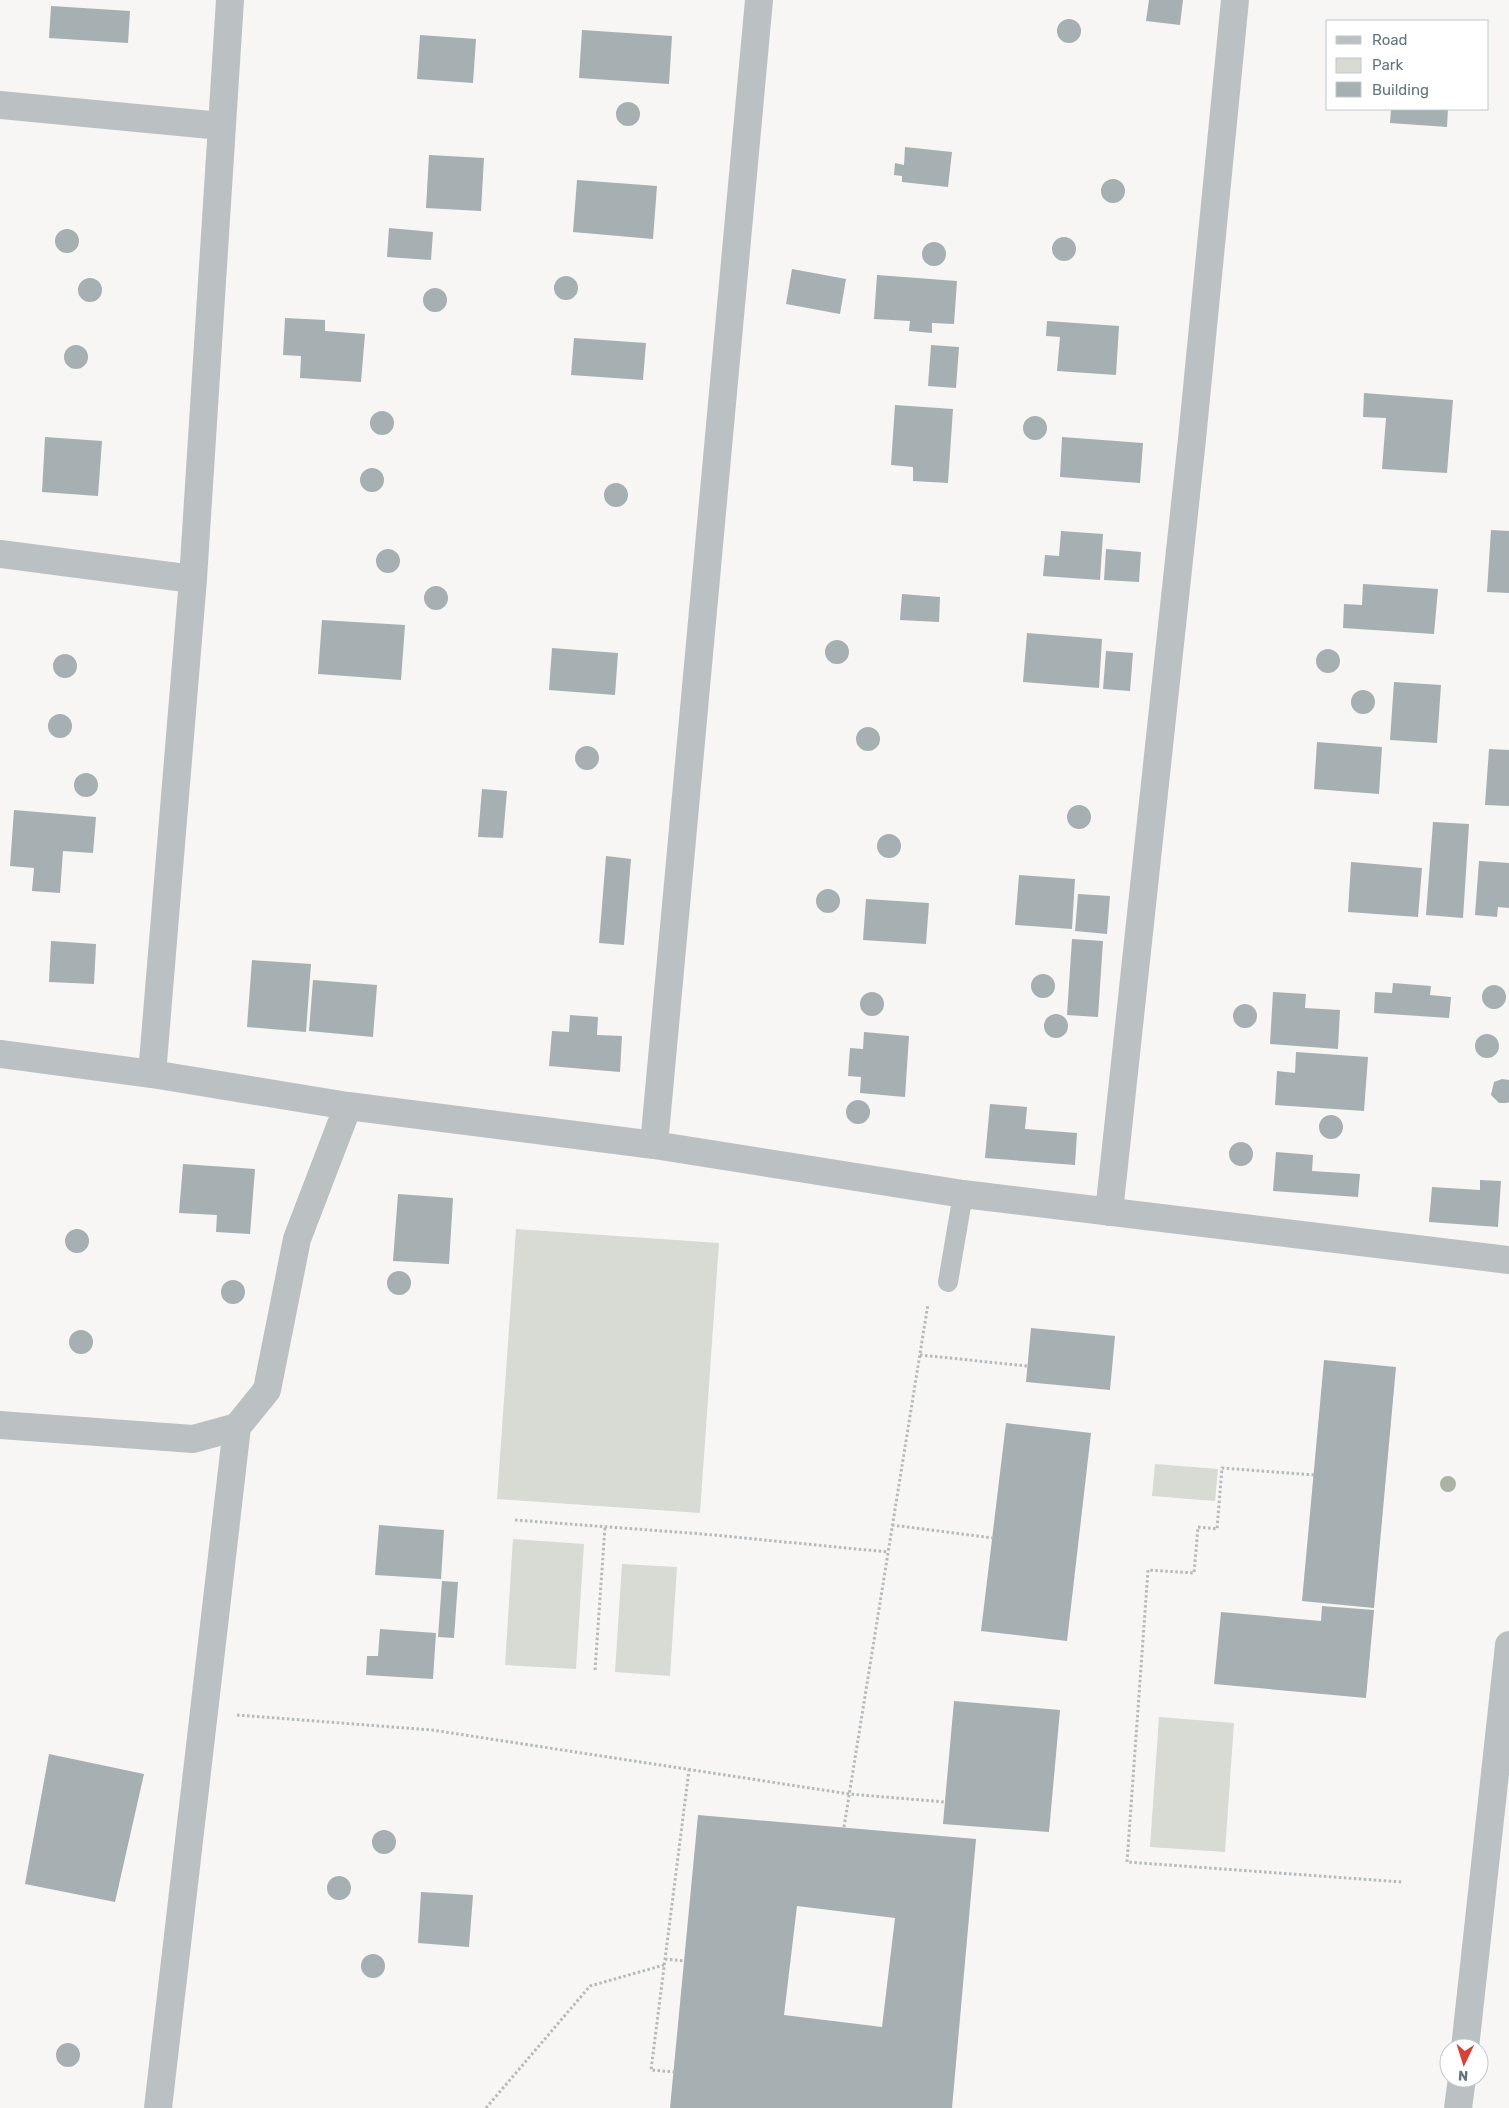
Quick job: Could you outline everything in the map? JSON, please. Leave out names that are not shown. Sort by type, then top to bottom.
[{"type":"street","points":[[152,1074],[193,579],[230,0]]},
{"type":"street","points":[[654,1145],[759,0]]},
{"type":"street","points":[[1109,1212],[1191,449],[1235,0]]},
{"type":"street","points":[[0,105],[221,126]]},
{"type":"street","points":[[0,554],[193,579]]},
{"type":"street","points":[[0,1054],[152,1074],[348,1106],[654,1145],[963,1194],[1509,1260]]},
{"type":"street","points":[[158,2108],[237,1427],[267,1390],[297,1239],[348,1106]]},
{"type":"street","points":[[0,1425],[193,1439],[237,1427]]},
{"type":"street","points":[[1466,2038],[1509,1645]]},
{"type":"street","points":[[1458,2108],[1461,2088]]},
{"type":"lane","points":[[948,1282],[963,1194]]},
{"type":"path","points":[[844,1827],[930,1291],[945,1293],[948,1282]]},
{"type":"path","points":[[920,1356],[1027,1366]]},
{"type":"path","points":[[1314,1475],[1222,1468],[1217,1529],[1198,1527],[1194,1573],[1148,1570],[1128,1862],[1402,1882]]},
{"type":"path","points":[[515,1520],[888,1552]]},
{"type":"path","points":[[892,1525],[993,1538]]},
{"type":"path","points":[[596,1670],[606,1527]]},
{"type":"path","points":[[203,1712],[432,1730],[849,1794],[945,1802]]},
{"type":"path","points":[[675,2072],[651,2070],[689,1770]]},
{"type":"path","points":[[665,1959],[685,1960]]},
{"type":"path","points":[[486,2108],[590,1986],[664,1965]]},
{"type":"green space","points":[[516,1229],[719,1243],[700,1513],[497,1499]]},
{"type":"green space","points":[[1155,1464],[1218,1469],[1215,1501],[1152,1496]]},
{"type":"green space","points":[[513,1539],[584,1544],[576,1669],[505,1665]]},
{"type":"green space","points":[[622,1564],[677,1567],[670,1676],[615,1672]]},
{"type":"green space","points":[[1159,1717],[1234,1723],[1225,1852],[1150,1847]]},
{"type":"building","points":[[1149,0],[1183,0],[1180,25],[1146,21]]},
{"type":"building","points":[[51,6],[130,11],[128,43],[49,38]]},
{"type":"building","points":[[1069,19],[1078,22],[1081,31],[1078,40],[1069,43],[1060,40],[1057,31],[1060,22]]},
{"type":"building","points":[[582,30],[672,36],[669,84],[579,78]]},
{"type":"building","points":[[420,35],[476,39],[473,83],[417,79]]},
{"type":"building","points":[[623,102],[633,102],[640,109],[640,119],[633,126],[623,126],[616,119],[616,109]]},
{"type":"building","points":[[1391,110],[1448,110],[1447,127],[1390,123]]},
{"type":"building","points":[[905,147],[952,152],[948,187],[902,182],[902,176],[894,175],[895,163],[904,165]]},
{"type":"building","points":[[429,155],[484,158],[481,211],[426,208]]},
{"type":"building","points":[[1108,179],[1118,179],[1125,186],[1125,196],[1118,203],[1108,203],[1101,196],[1101,186]]},
{"type":"building","points":[[577,180],[657,186],[653,239],[573,232]]},
{"type":"building","points":[[389,228],[433,232],[431,260],[387,257]]},
{"type":"building","points":[[62,229],[72,229],[79,236],[79,246],[72,253],[62,253],[55,246],[55,236]]},
{"type":"building","points":[[1059,237],[1069,237],[1076,244],[1076,254],[1069,261],[1059,261],[1052,254],[1052,244]]},
{"type":"building","points":[[929,242],[939,242],[946,249],[946,259],[939,266],[929,266],[922,259],[922,249]]},
{"type":"building","points":[[792,269],[846,279],[840,314],[786,304]]},
{"type":"building","points":[[877,275],[957,281],[954,324],[932,323],[932,333],[909,331],[910,321],[874,319]]},
{"type":"building","points":[[566,276],[575,279],[578,288],[575,297],[566,300],[557,297],[554,288],[557,279]]},
{"type":"building","points":[[90,278],[99,281],[102,290],[99,299],[90,302],[81,299],[78,290],[81,281]]},
{"type":"building","points":[[435,288],[444,291],[447,300],[444,309],[435,312],[426,309],[423,300],[426,291]]},
{"type":"building","points":[[285,318],[325,320],[325,331],[365,334],[361,382],[300,378],[301,356],[283,355]]},
{"type":"building","points":[[1047,321],[1119,326],[1116,375],[1057,371],[1060,337],[1046,336]]},
{"type":"building","points":[[574,338],[646,343],[643,380],[571,375]]},
{"type":"building","points":[[76,345],[85,348],[88,357],[85,366],[76,369],[67,366],[64,357],[67,348]]},
{"type":"building","points":[[931,345],[959,347],[956,388],[928,386]]},
{"type":"building","points":[[1364,393],[1453,400],[1447,473],[1382,469],[1386,418],[1363,417]]},
{"type":"building","points":[[895,405],[953,409],[948,483],[913,481],[913,467],[891,465]]},
{"type":"building","points":[[382,411],[391,414],[394,423],[391,432],[382,435],[373,432],[370,423],[373,414]]},
{"type":"building","points":[[1030,416],[1040,416],[1047,423],[1047,433],[1040,440],[1030,440],[1023,433],[1023,423]]},
{"type":"building","points":[[45,437],[102,441],[98,496],[42,492]]},
{"type":"building","points":[[1062,437],[1143,443],[1140,483],[1060,477]]},
{"type":"building","points":[[372,468],[381,471],[384,480],[381,489],[372,492],[363,489],[360,480],[363,471]]},
{"type":"building","points":[[616,483],[625,486],[628,495],[625,504],[616,507],[607,504],[604,495],[607,486]]},
{"type":"building","points":[[1491,530],[1509,531],[1509,593],[1487,592]]},
{"type":"building","points":[[1061,531],[1103,534],[1100,580],[1043,576],[1045,555],[1059,556]]},
{"type":"building","points":[[383,549],[393,549],[400,556],[400,566],[393,573],[383,573],[376,566],[376,556]]},
{"type":"building","points":[[1106,549],[1141,552],[1139,582],[1104,580]]},
{"type":"building","points":[[1363,584],[1438,589],[1434,634],[1343,628],[1344,604],[1362,605]]},
{"type":"building","points":[[436,586],[445,589],[448,598],[445,607],[436,610],[427,607],[424,598],[427,589]]},
{"type":"building","points":[[902,594],[940,597],[939,622],[900,620]]},
{"type":"building","points":[[322,620],[405,625],[401,680],[318,674]]},
{"type":"building","points":[[1027,633],[1102,639],[1099,688],[1023,682]]},
{"type":"building","points":[[837,640],[846,643],[849,652],[846,661],[837,664],[828,661],[825,652],[828,643]]},
{"type":"building","points":[[552,648],[618,653],[615,695],[549,690]]},
{"type":"building","points":[[1323,649],[1333,649],[1340,656],[1340,666],[1333,673],[1323,673],[1316,666],[1316,656]]},
{"type":"building","points":[[1106,651],[1133,653],[1130,691],[1103,689]]},
{"type":"building","points":[[65,654],[74,657],[77,666],[74,675],[65,678],[56,675],[53,666],[56,657]]},
{"type":"building","points":[[1394,682],[1441,685],[1437,743],[1390,740]]},
{"type":"building","points":[[1358,690],[1368,690],[1375,697],[1375,707],[1368,714],[1358,714],[1351,707],[1351,697]]},
{"type":"building","points":[[60,714],[69,717],[72,726],[69,735],[60,738],[51,735],[48,726],[51,717]]},
{"type":"building","points":[[868,727],[877,730],[880,739],[877,748],[868,751],[859,748],[856,739],[859,730]]},
{"type":"building","points":[[1317,742],[1382,747],[1379,794],[1314,789]]},
{"type":"building","points":[[582,746],[592,746],[599,753],[599,763],[592,770],[582,770],[575,763],[575,753]]},
{"type":"building","points":[[1489,749],[1509,750],[1509,806],[1485,805]]},
{"type":"building","points":[[81,773],[91,773],[98,780],[98,790],[91,797],[81,797],[74,790],[74,780]]},
{"type":"building","points":[[482,789],[507,791],[503,838],[478,837]]},
{"type":"building","points":[[1079,805],[1088,808],[1091,817],[1088,826],[1079,829],[1070,826],[1067,817],[1070,808]]},
{"type":"building","points":[[14,810],[96,817],[93,853],[63,851],[60,893],[32,891],[34,868],[10,866]]},
{"type":"building","points":[[1433,822],[1469,824],[1463,918],[1426,915]]},
{"type":"building","points":[[884,834],[894,834],[901,841],[901,851],[894,858],[884,858],[877,851],[877,841]]},
{"type":"building","points":[[606,856],[631,859],[624,945],[599,943]]},
{"type":"building","points":[[1479,861],[1509,863],[1509,908],[1498,907],[1497,917],[1475,915]]},
{"type":"building","points":[[1351,862],[1422,868],[1418,917],[1348,912]]},
{"type":"building","points":[[1019,875],[1075,879],[1072,929],[1015,925]]},
{"type":"building","points":[[828,889],[837,892],[840,901],[837,910],[828,913],[819,910],[816,901],[819,892]]},
{"type":"building","points":[[1078,894],[1110,896],[1107,934],[1075,931]]},
{"type":"building","points":[[866,899],[929,903],[926,944],[863,940]]},
{"type":"building","points":[[1072,939],[1103,941],[1098,1017],[1067,1015]]},
{"type":"building","points":[[51,941],[96,944],[94,984],[49,982]]},
{"type":"building","points":[[252,960],[311,964],[306,1032],[247,1027]]},
{"type":"building","points":[[1043,974],[1052,977],[1055,986],[1052,995],[1043,998],[1034,995],[1031,986],[1034,977]]},
{"type":"building","points":[[313,980],[377,985],[373,1037],[309,1031]]},
{"type":"building","points":[[1393,983],[1431,986],[1430,995],[1451,997],[1449,1018],[1374,1013],[1375,992],[1392,993]]},
{"type":"building","points":[[1494,985],[1503,988],[1506,997],[1503,1006],[1494,1009],[1485,1006],[1482,997],[1485,988]]},
{"type":"building","points":[[872,992],[881,995],[884,1004],[881,1013],[872,1016],[863,1013],[860,1004],[863,995]]},
{"type":"building","points":[[1273,992],[1306,994],[1305,1008],[1340,1010],[1338,1049],[1270,1044]]},
{"type":"building","points":[[1245,1004],[1254,1007],[1257,1016],[1254,1025],[1245,1028],[1236,1025],[1233,1016],[1236,1007]]},
{"type":"building","points":[[1051,1014],[1061,1014],[1068,1021],[1068,1031],[1061,1038],[1051,1038],[1044,1031],[1044,1021]]},
{"type":"building","points":[[570,1015],[598,1017],[597,1035],[622,1036],[620,1072],[549,1066],[552,1031],[569,1032]]},
{"type":"building","points":[[864,1032],[909,1036],[905,1097],[860,1093],[861,1077],[848,1076],[850,1048],[863,1049]]},
{"type":"building","points":[[1487,1034],[1496,1037],[1499,1046],[1496,1055],[1487,1058],[1478,1055],[1475,1046],[1478,1037]]},
{"type":"building","points":[[1296,1052],[1368,1057],[1364,1111],[1275,1105],[1277,1071],[1295,1073]]},
{"type":"building","points":[[1502,1079],[1509,1080],[1509,1102],[1507,1103],[1499,1103],[1491,1095],[1494,1082]]},
{"type":"building","points":[[858,1100],[867,1103],[870,1112],[867,1121],[858,1124],[849,1121],[846,1112],[849,1103]]},
{"type":"building","points":[[990,1104],[1027,1107],[1025,1129],[1077,1133],[1075,1165],[985,1158]]},
{"type":"building","points":[[1331,1115],[1340,1118],[1343,1127],[1340,1136],[1331,1139],[1322,1136],[1319,1127],[1322,1118]]},
{"type":"building","points":[[1236,1142],[1246,1142],[1253,1149],[1253,1159],[1246,1166],[1236,1166],[1229,1159],[1229,1149]]},
{"type":"building","points":[[1276,1152],[1313,1155],[1312,1171],[1360,1174],[1358,1197],[1273,1191]]},
{"type":"building","points":[[183,1164],[255,1169],[250,1234],[216,1232],[217,1215],[179,1213]]},
{"type":"building","points":[[1480,1180],[1501,1181],[1498,1227],[1429,1222],[1432,1187],[1480,1190]]},
{"type":"building","points":[[398,1194],[453,1198],[449,1264],[393,1261]]},
{"type":"building","points":[[72,1229],[82,1229],[89,1236],[89,1246],[82,1253],[72,1253],[65,1246],[65,1236]]},
{"type":"building","points":[[399,1271],[408,1274],[411,1283],[408,1292],[399,1295],[390,1292],[387,1283],[390,1274]]},
{"type":"building","points":[[228,1280],[238,1280],[245,1287],[245,1297],[238,1304],[228,1304],[221,1297],[221,1287]]},
{"type":"building","points":[[1031,1328],[1115,1336],[1110,1390],[1026,1382]]},
{"type":"building","points":[[76,1330],[86,1330],[93,1337],[93,1347],[86,1354],[76,1354],[69,1347],[69,1337]]},
{"type":"building","points":[[1324,1360],[1396,1367],[1374,1608],[1302,1601]]},
{"type":"building","points":[[1006,1423],[1091,1433],[1067,1641],[981,1631]]},
{"type":"building","points":[[379,1525],[444,1530],[441,1579],[375,1575]]},
{"type":"building","points":[[442,1581],[458,1582],[454,1638],[438,1637]]},
{"type":"building","points":[[1322,1606],[1374,1610],[1366,1698],[1214,1684],[1221,1612],[1321,1621]]},
{"type":"building","points":[[380,1629],[436,1633],[433,1679],[366,1675],[367,1656],[378,1656]]},
{"type":"building","points":[[954,1701],[1060,1710],[1049,1832],[943,1824]]},
{"type":"building","points":[[49,1754],[144,1774],[115,1902],[25,1884]]},
{"type":"building","points":[[698,1815],[976,1839],[952,2108],[670,2108]],"holes":[[[797,1906],[895,1918],[882,2027],[784,2015]]]},
{"type":"building","points":[[384,1830],[393,1833],[396,1842],[393,1851],[384,1854],[375,1851],[372,1842],[375,1833]]},
{"type":"building","points":[[334,1876],[344,1876],[351,1883],[351,1893],[344,1900],[334,1900],[327,1893],[327,1883]]},
{"type":"building","points":[[421,1892],[473,1895],[469,1947],[418,1943]]},
{"type":"building","points":[[368,1954],[378,1954],[385,1961],[385,1971],[378,1978],[368,1978],[361,1971],[361,1961]]},
{"type":"building","points":[[68,2043],[77,2046],[80,2055],[77,2064],[68,2067],[59,2064],[56,2055],[59,2046]]}]
